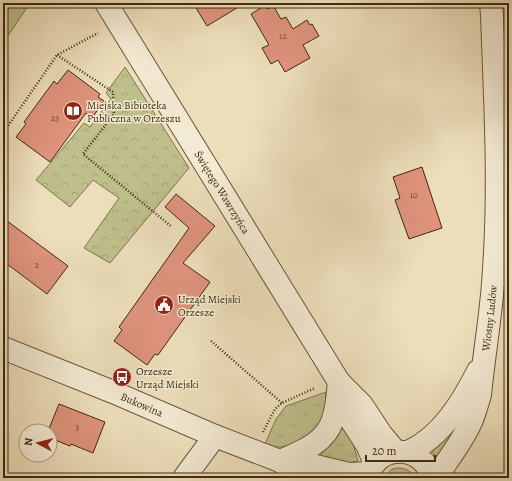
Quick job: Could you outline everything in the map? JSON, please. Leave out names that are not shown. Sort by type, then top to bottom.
[{"type":"street","name":"Świętego Wawrzyńca","points":[[106,3],[367,445],[370,471]]},
{"type":"street","name":"Wiosny Ludów","points":[[436,478],[471,422],[480,395],[491,304],[497,220],[497,10]]},
{"type":"street","name":"Bukowina","points":[[3,348],[280,462],[306,478]]},
{"type":"street","name":"Wiosny Ludów","points":[[370,471],[384,455],[419,447],[427,442],[449,418],[470,388],[484,357]]},
{"type":"street","name":"Świętego Wawrzyńca","points":[[330,384],[362,404],[381,434],[402,452],[419,457],[428,466],[432,478]]},
{"type":"street","points":[[280,462],[311,447],[324,435],[333,420],[330,384]]},
{"type":"street","points":[[184,478],[215,436]]},
{"type":"street","name":"Bukowina","points":[[280,462],[307,464],[349,474],[370,471]]},
{"type":"path","points":[[3,133],[57,55],[117,22]]},
{"type":"path","points":[[57,55],[113,92],[114,114],[83,154],[172,227]]},
{"type":"path","points":[[211,341],[282,403]]},
{"type":"path","points":[[261,436],[275,409],[282,403],[330,384]]},
{"type":"green space","points":[[3,3],[30,3],[3,43]]},
{"type":"green space","points":[[125,67],[189,168],[110,263],[84,248],[119,198],[93,180],[70,207],[36,180],[84,123],[90,127],[111,99],[106,93]]},
{"type":"green space","points":[[326,392],[323,416],[315,429],[309,435],[288,446],[264,446],[276,419],[286,406]]},
{"type":"green space","points":[[344,426],[350,433],[358,461],[348,463],[319,457]]},
{"type":"green space","points":[[450,427],[457,433],[438,459],[430,449]]},
{"type":"green space","points":[[398,468],[408,470],[415,478],[384,478],[392,469]]},
{"type":"building","points":[[193,3],[245,3],[207,26]]},
{"type":"building","points":[[273,5],[281,19],[286,17],[293,29],[307,20],[310,25],[312,24],[319,36],[303,45],[310,58],[285,72],[278,60],[271,64],[262,48],[269,45],[251,14],[264,6],[268,9]]},
{"type":"building","points":[[68,70],[100,94],[98,97],[104,101],[92,118],[86,113],[50,162],[16,137],[26,124],[24,122],[54,81],[57,84]]},
{"type":"building","points":[[422,167],[442,228],[409,239],[395,200],[400,198],[393,177]]},
{"type":"building","name":"Urząd Miejski Orzesze","points":[[176,194],[215,226],[183,263],[210,282],[158,355],[155,354],[147,365],[114,341],[122,330],[119,327],[189,228],[165,207]]},
{"type":"building","points":[[3,218],[68,266],[47,294],[3,261]]},
{"type":"building","points":[[59,404],[105,422],[93,453],[71,444],[70,446],[58,441],[58,423],[51,423]]},
{"type":"place","name":"Miejska Bibioteka Publiczna w Orzeszu","points":[[73,111]]},
{"type":"place","name":"Urząd Miejski Orzesze","points":[[164,305]]},
{"type":"place","name":"Orzesze Urząd Miejski","points":[[122,377]]}]
